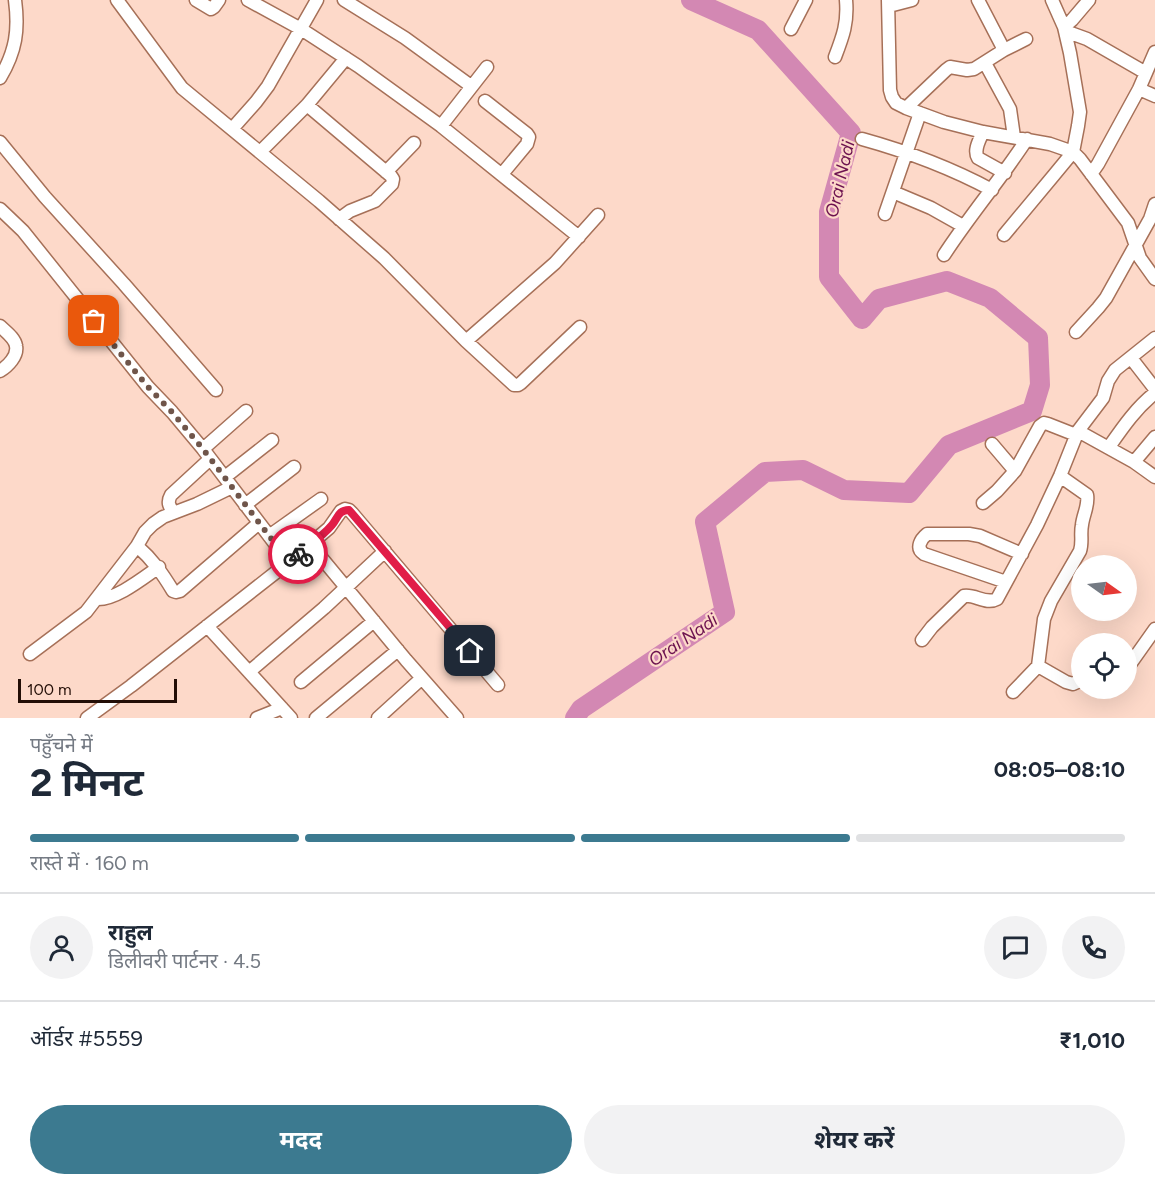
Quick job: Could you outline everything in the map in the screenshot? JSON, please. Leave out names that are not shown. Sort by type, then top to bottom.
[{"type":"street","points":[[0,78],[15,44],[17,21],[15,0]]},
{"type":"street","points":[[117,0],[182,88],[384,258],[466,341],[514,385],[518,385],[580,327]]},
{"type":"street","points":[[196,0],[211,9],[219,0]]},
{"type":"street","points":[[248,0],[301,29],[346,58],[441,126],[579,237]]},
{"type":"street","points":[[232,129],[268,86],[317,0]]},
{"type":"street","points":[[344,0],[405,38],[471,86]]},
{"type":"street","points":[[365,13],[372,0]]},
{"type":"street","points":[[791,29],[806,0]]},
{"type":"street","points":[[835,57],[844,36],[846,0]]},
{"type":"street","points":[[912,0],[888,3],[890,90],[896,103],[944,122],[983,132],[1050,144],[1072,152],[1128,223],[1140,258],[1155,279]]},
{"type":"street","points":[[978,0],[1004,50]]},
{"type":"street","points":[[1004,235],[1072,152],[1080,112],[1064,29],[1052,0]]},
{"type":"street","points":[[1064,29],[1089,0]]},
{"type":"street","points":[[1064,29],[1087,39],[1146,73]]},
{"type":"street","points":[[906,108],[950,67],[974,69],[1026,39]]},
{"type":"street","points":[[1091,174],[1139,89],[1155,52]]},
{"type":"street","points":[[260,152],[308,105],[346,58]]},
{"type":"street","points":[[985,63],[1010,109],[1014,137]]},
{"type":"street","points":[[441,126],[487,67]]},
{"type":"street","points":[[1139,89],[1155,96]]},
{"type":"street","points":[[485,101],[529,137],[527,144],[502,174]]},
{"type":"street","points":[[308,105],[393,179],[392,184],[375,201],[350,211],[339,219]]},
{"type":"street","points":[[885,214],[920,113]]},
{"type":"street","points":[[983,132],[976,150],[978,158],[1005,173]]},
{"type":"street","points":[[862,139],[907,152],[966,176],[992,190]]},
{"type":"street","points":[[944,255],[1027,140]]},
{"type":"street","points":[[0,142],[45,197],[216,390]]},
{"type":"street","points":[[386,172],[414,143]]},
{"type":"street","points":[[893,192],[931,208],[963,226]]},
{"type":"street","points":[[1077,332],[1102,303],[1116,281],[1152,220],[1155,204]]},
{"type":"street","points":[[0,209],[22,231],[148,387],[172,412],[289,562]]},
{"type":"street","points":[[466,341],[555,263],[598,215]]},
{"type":"street","points":[[0,326],[16,346],[13,360],[0,371]]},
{"type":"street","points":[[922,640],[964,596],[969,595],[989,601],[997,599],[1037,525],[1077,433],[1102,398],[1111,375],[1155,338]]},
{"type":"street","points":[[1109,447],[1132,414],[1155,391],[1131,358]]},
{"type":"street","points":[[173,512],[168,501],[171,495],[246,411]]},
{"type":"street","points":[[983,503],[1015,471],[1040,426],[1044,423],[1077,433],[1109,447],[1155,477]]},
{"type":"street","points":[[1134,462],[1155,437]]},
{"type":"street","points":[[30,654],[79,618],[97,599],[153,524],[173,512],[197,504],[228,482],[272,440]]},
{"type":"street","points":[[992,444],[1015,471]]},
{"type":"street","points":[[245,505],[294,466]]},
{"type":"street","points":[[1013,692],[1038,666],[1044,619],[1082,543],[1081,529],[1088,500],[1087,495],[1060,476]]},
{"type":"street","points":[[269,536],[321,499]]},
{"type":"street","points":[[87,718],[289,562],[329,528],[345,509],[349,510],[385,550],[498,685]]},
{"type":"street","points":[[137,546],[159,567],[173,591],[176,592],[259,523]]},
{"type":"street","points":[[1006,582],[924,554],[920,552],[920,544],[927,534],[969,534],[990,539],[1022,554]]},
{"type":"street","points":[[310,544],[453,716]]},
{"type":"street","points":[[249,672],[385,550]]},
{"type":"street","points":[[97,599],[109,598],[159,567]]},
{"type":"street","points":[[301,682],[374,621]]},
{"type":"street","points":[[207,626],[291,718]]},
{"type":"street","points":[[1137,654],[1155,628]]},
{"type":"street","points":[[316,718],[398,650]]},
{"type":"street","points":[[1038,666],[1071,683]]},
{"type":"street","points":[[378,718],[422,678]]},
{"type":"street","points":[[257,718],[282,708]]},
{"type":"waterway","name":"Orai Nadi","points":[[575,718],[581,709],[725,612],[705,522],[765,472],[803,470],[844,490],[909,493],[949,445],[1032,411],[1040,385],[1038,338],[990,298],[947,281],[879,299],[862,319],[829,277],[829,212],[851,133],[758,30],[691,0]]},
{"type":"way so far","points":[[94,321],[203,449],[289,562],[298,554]]},
{"type":"route","points":[[298,554],[329,528],[341,511],[349,510],[470,651]]}]
